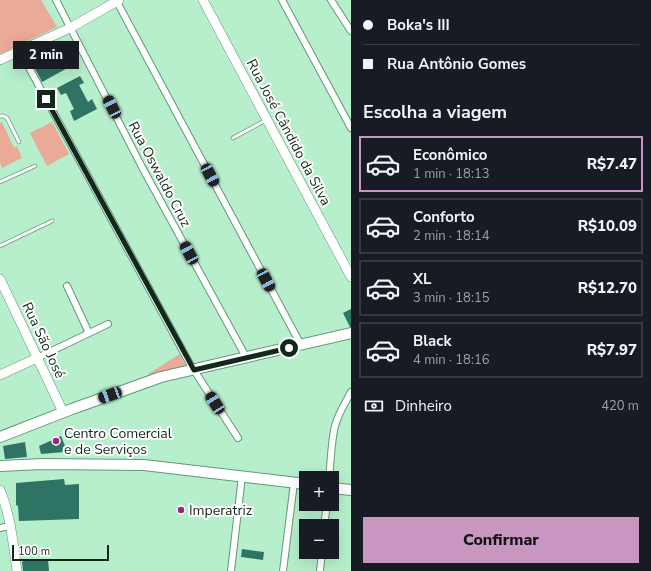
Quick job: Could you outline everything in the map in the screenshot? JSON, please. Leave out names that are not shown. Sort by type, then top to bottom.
[{"type":"main road","points":[[0,437],[63,412],[161,377],[351,333]]},
{"type":"main road","points":[[0,466],[43,464],[144,465],[299,483]]},
{"type":"main road","points":[[339,489],[351,490]]},
{"type":"street","name":"Rua Oswaldo Cruz","points":[[56,0],[143,169],[246,358]]},
{"type":"street","points":[[0,60],[70,28],[117,0],[301,345]]},
{"type":"street","name":"Rua José Cândido da Silva","points":[[203,0],[351,277]]},
{"type":"street","points":[[282,0],[351,128]]},
{"type":"street","points":[[331,0],[351,31]]},
{"type":"street","points":[[20,51],[194,370],[238,438]]},
{"type":"street","name":"Rua São José","points":[[0,279],[63,412]]},
{"type":"street","points":[[67,286],[89,333]]},
{"type":"street","points":[[0,375],[108,324]]},
{"type":"street","points":[[330,471],[336,424],[351,392]]},
{"type":"street","points":[[231,571],[242,476]]},
{"type":"street","points":[[283,571],[294,483]]},
{"type":"street","points":[[0,490],[10,526],[16,571]]},
{"type":"street","points":[[0,528],[10,526]]},
{"type":"street","points":[[320,571],[321,559]]},
{"type":"lane","points":[[0,116],[7,118],[19,142]]},
{"type":"lane","points":[[233,138],[267,119]]},
{"type":"lane","points":[[0,182],[35,166]]},
{"type":"lane","points":[[0,246],[52,221]]},
{"type":"shaded area","points":[[0,0],[41,0],[57,27],[0,54]]},
{"type":"shaded area","points":[[2,122],[14,148],[17,146],[22,158],[2,168],[0,162],[0,123]]},
{"type":"shaded area","points":[[52,122],[69,154],[47,166],[30,133]]},
{"type":"shaded area","points":[[180,354],[186,367],[149,376],[148,374]]},
{"type":"building","points":[[57,49],[68,58],[73,65],[42,82],[31,61],[35,59],[37,60]]},
{"type":"building","points":[[80,76],[84,83],[79,85],[88,102],[92,99],[97,109],[74,121],[70,111],[74,109],[66,93],[61,95],[57,88]]},
{"type":"building","points":[[351,309],[351,327],[350,327],[343,313]]},
{"type":"building","name":"Centro Comercial e de Serviços","points":[[61,436],[65,446],[63,447],[64,452],[41,454],[39,446]]},
{"type":"building","points":[[25,442],[27,457],[5,459],[3,446]]},
{"type":"building","points":[[64,479],[65,485],[79,484],[79,519],[19,521],[18,506],[16,505],[16,483]]},
{"type":"building","points":[[242,549],[264,552],[263,560],[241,557]]},
{"type":"building","points":[[48,559],[49,571],[23,571],[22,562],[25,560]]},
{"type":"place","name":"Centro Comercial e de Serviços","points":[[56,441]]},
{"type":"place","name":"Imperatriz","points":[[181,510]]},
{"type":"route","points":[[46,99],[194,370],[289,348]]}]
